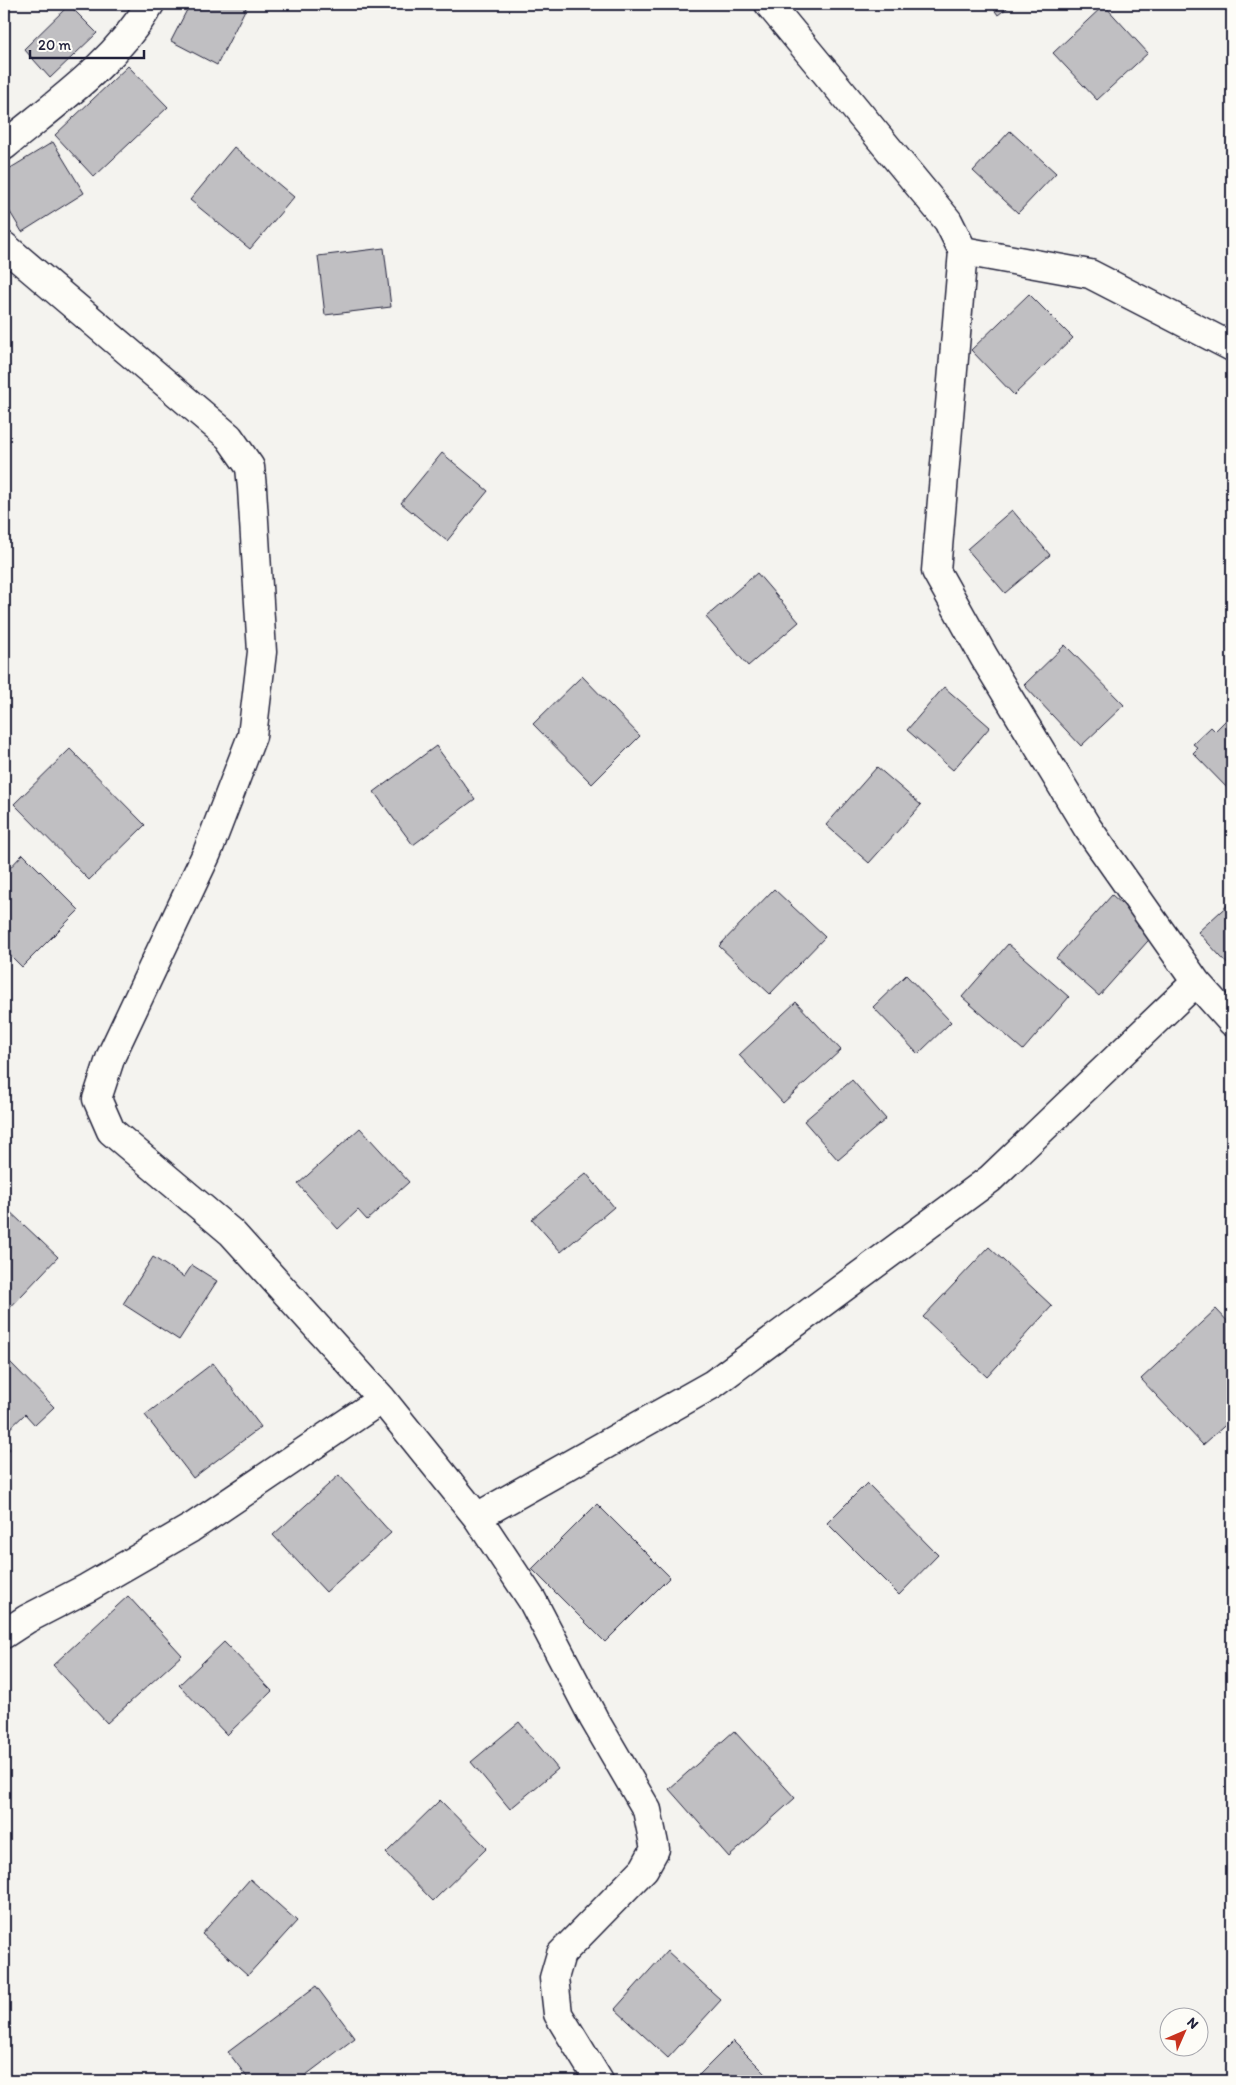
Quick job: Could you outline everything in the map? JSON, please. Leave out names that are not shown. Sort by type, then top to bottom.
[{"type":"street","points":[[4,146],[105,62],[140,22],[150,4]]},
{"type":"street","points":[[769,4],[948,221],[963,251],[936,570],[984,657],[1087,827],[1196,982],[1232,1022]]},
{"type":"street","points":[[4,246],[229,437],[250,467],[262,652],[252,736],[207,853],[111,1056],[97,1099],[111,1130],[232,1233],[382,1399],[477,1517],[532,1600],[594,1719],[647,1810],[655,1849],[644,1869],[561,1954],[554,1978],[558,2014],[599,2081]]},
{"type":"street","points":[[963,251],[1090,274],[1232,347]]},
{"type":"street","points":[[477,1517],[713,1384],[974,1191],[990,1179],[1196,982]]},
{"type":"street","points":[[4,1634],[27,1619],[87,1588],[191,1528],[382,1399]]},
{"type":"building","points":[[190,4],[248,4],[217,65],[171,41]]},
{"type":"building","points":[[990,4],[1012,4],[998,15]]},
{"type":"building","points":[[69,5],[97,33],[50,78],[24,49]]},
{"type":"building","points":[[1104,5],[1148,53],[1097,100],[1053,53]]},
{"type":"building","points":[[128,66],[168,107],[94,177],[55,135]]},
{"type":"building","points":[[1010,131],[1056,173],[1018,213],[973,171]]},
{"type":"building","points":[[53,142],[84,193],[22,232],[4,202],[4,172]]},
{"type":"building","points":[[234,147],[294,197],[250,249],[190,200]]},
{"type":"building","points":[[384,248],[391,307],[325,315],[318,256]]},
{"type":"building","points":[[1029,294],[1073,338],[1014,395],[971,350]]},
{"type":"building","points":[[442,453],[488,491],[447,541],[401,503]]},
{"type":"building","points":[[1012,510],[1050,555],[1005,593],[967,549]]},
{"type":"building","points":[[757,573],[799,622],[748,666],[706,617]]},
{"type":"building","points":[[1065,645],[1124,705],[1081,746],[1024,685]]},
{"type":"building","points":[[582,676],[640,736],[592,784],[533,724]]},
{"type":"building","points":[[944,687],[990,727],[953,770],[907,730]]},
{"type":"building","points":[[1226,720],[1232,726],[1232,793],[1193,753],[1198,748],[1193,744],[1211,727],[1215,731]]},
{"type":"building","points":[[436,746],[475,799],[413,845],[374,792]]},
{"type":"building","points":[[70,749],[145,825],[89,880],[14,804]]},
{"type":"building","points":[[877,767],[921,805],[869,863],[826,825]]},
{"type":"building","points":[[23,854],[79,910],[22,967],[4,949],[4,874]]},
{"type":"building","points":[[774,889],[825,937],[770,994],[719,946]]},
{"type":"building","points":[[1112,895],[1155,933],[1099,996],[1056,958]]},
{"type":"building","points":[[1232,901],[1232,969],[1198,932]]},
{"type":"building","points":[[1008,944],[1069,997],[1023,1050],[962,997]]},
{"type":"building","points":[[906,975],[951,1022],[918,1054],[873,1007]]},
{"type":"building","points":[[796,1002],[841,1050],[783,1103],[739,1055]]},
{"type":"building","points":[[852,1080],[886,1119],[838,1160],[804,1121]]},
{"type":"building","points":[[360,1128],[409,1182],[367,1220],[358,1210],[338,1229],[298,1184]]},
{"type":"building","points":[[586,1173],[614,1207],[561,1252],[532,1219]]},
{"type":"building","points":[[4,1208],[58,1257],[4,1314]]},
{"type":"building","points":[[989,1247],[1052,1306],[987,1377],[923,1317]]},
{"type":"building","points":[[153,1257],[184,1277],[192,1265],[217,1281],[179,1340],[123,1304]]},
{"type":"building","points":[[1216,1309],[1232,1326],[1232,1419],[1203,1445],[1141,1379]]},
{"type":"building","points":[[10,1362],[54,1407],[35,1425],[25,1414],[4,1434],[4,1368]]},
{"type":"building","points":[[213,1363],[261,1427],[193,1478],[145,1415]]},
{"type":"building","points":[[4,1442],[10,1449],[4,1456]]},
{"type":"building","points":[[339,1475],[391,1533],[326,1592],[273,1535]]},
{"type":"building","points":[[867,1483],[938,1555],[899,1595],[827,1523]]},
{"type":"building","points":[[597,1504],[670,1577],[605,1642],[532,1569]]},
{"type":"building","points":[[128,1596],[182,1655],[107,1723],[53,1665]]},
{"type":"building","points":[[224,1642],[272,1691],[227,1735],[179,1685]]},
{"type":"building","points":[[519,1722],[558,1769],[510,1809],[471,1762]]},
{"type":"building","points":[[734,1731],[795,1798],[729,1857],[669,1789]]},
{"type":"building","points":[[440,1800],[487,1848],[433,1901],[386,1853]]},
{"type":"building","points":[[250,1879],[297,1921],[248,1975],[202,1934]]},
{"type":"building","points":[[667,1951],[721,2000],[668,2058],[615,2009]]},
{"type":"building","points":[[316,1986],[355,2038],[298,2081],[250,2081],[228,2052]]},
{"type":"building","points":[[733,2041],[771,2081],[703,2081],[698,2076]]},
{"type":"building","points":[[401,2076],[406,2081],[395,2081]]}]
